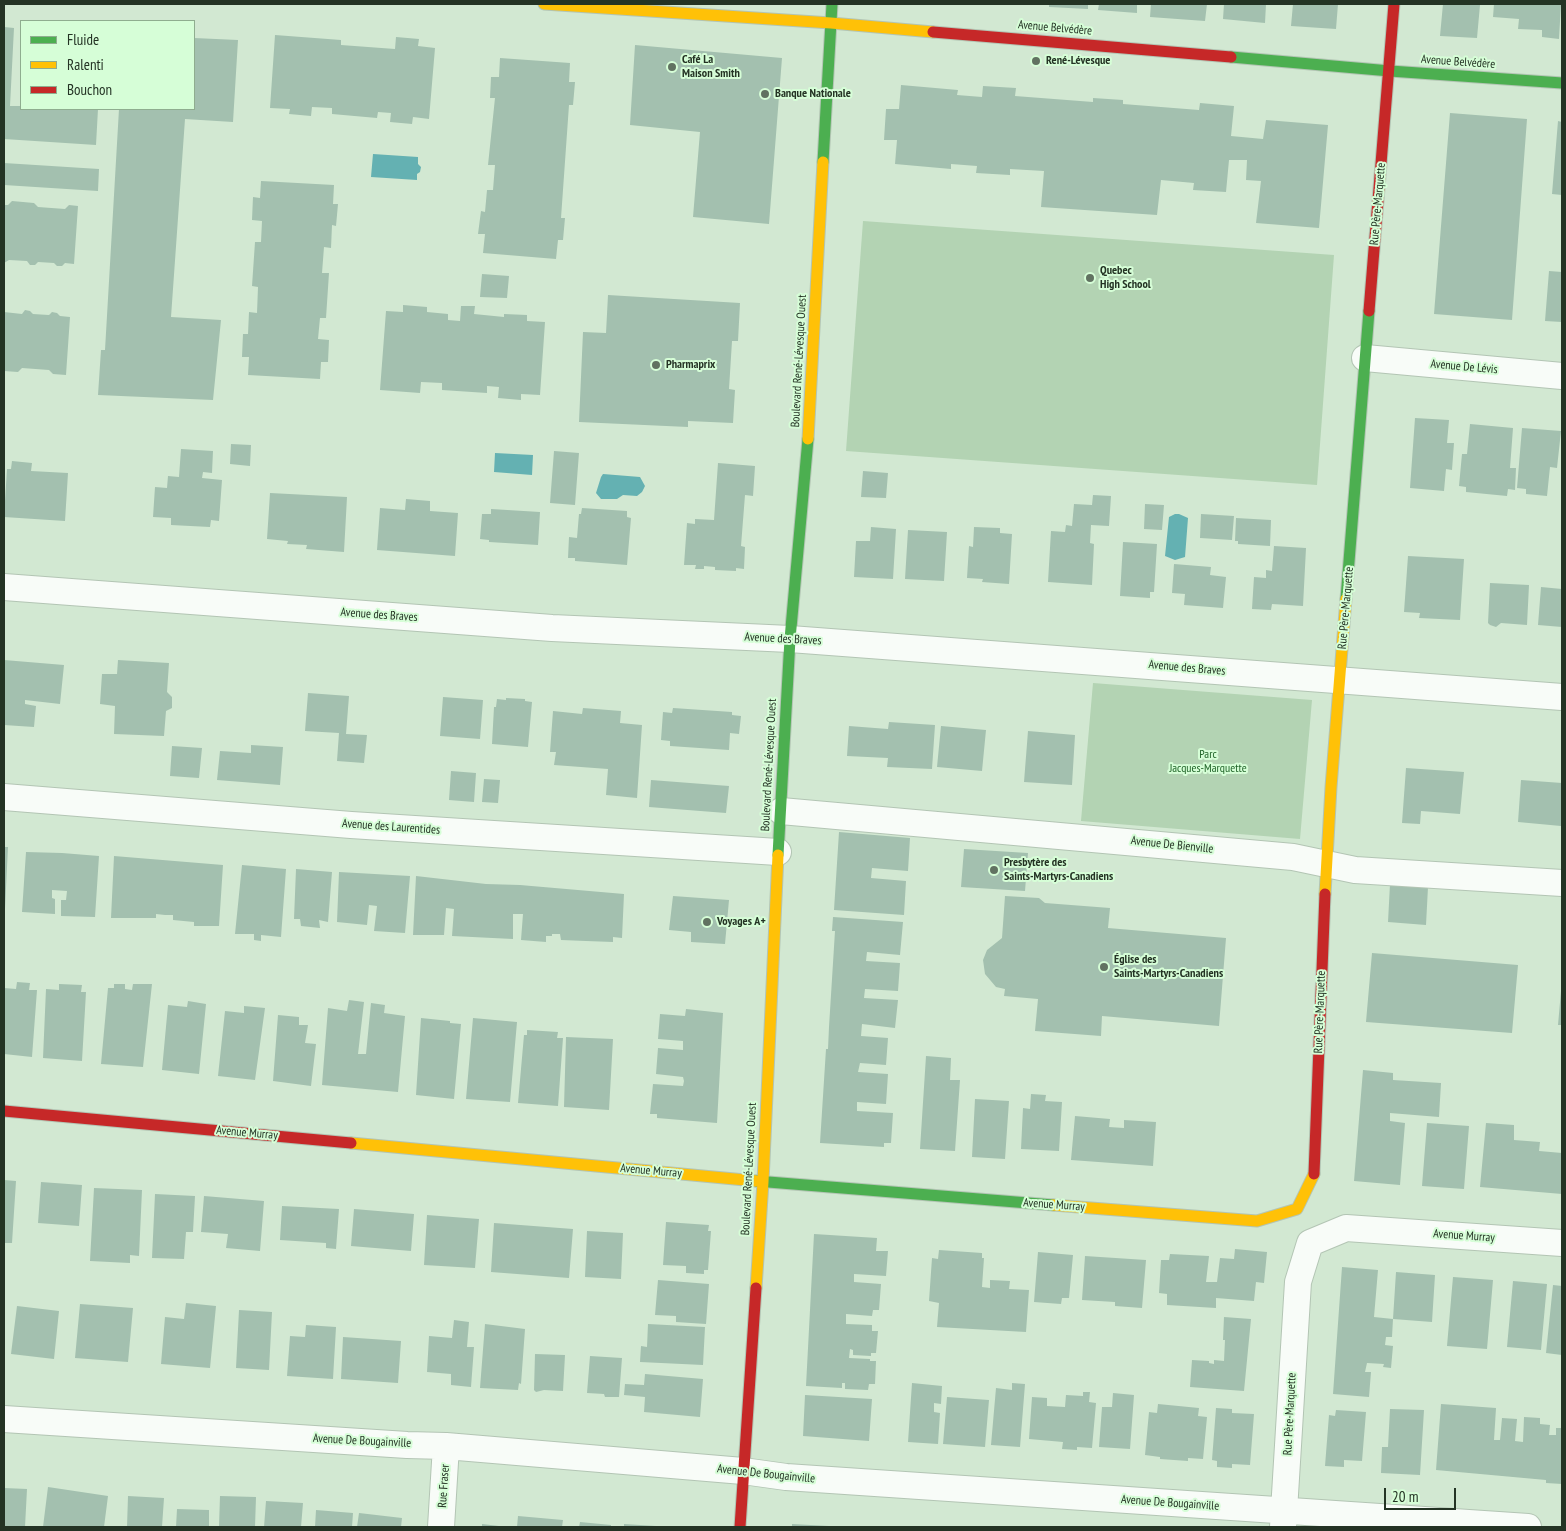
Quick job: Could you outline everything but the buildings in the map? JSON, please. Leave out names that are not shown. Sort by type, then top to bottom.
[{"type":"street","name":"Avenue Belvédère","points":[[544,4],[831,23],[1390,71],[1562,83]]},
{"type":"street","name":"Boulevard René-Lévesque Ouest","points":[[740,1527],[763,1182],[790,639],[807,459],[832,4]]},
{"type":"street","name":"Rue Père-Marquette","points":[[1297,1209],[1314,1175],[1326,863],[1394,4]]},
{"type":"street","name":"Avenue De Lévis","points":[[1365,358],[1562,376]]},
{"type":"street","name":"Avenue des Braves","points":[[4,587],[552,628],[790,639],[1562,697]]},
{"type":"street","name":"Avenue des Laurentides","points":[[4,797],[351,825],[778,852]]},
{"type":"street","name":"Avenue De Bienville","points":[[781,811],[1121,840],[1292,857],[1355,870],[1562,883]]},
{"type":"street","name":"Avenue Murray","points":[[4,1110],[763,1182],[1256,1221],[1297,1209]]},
{"type":"street","name":"Avenue Murray","points":[[1310,1243],[1346,1228],[1562,1243]]},
{"type":"street","name":"Rue Père-Marquette","points":[[1284,1519],[1298,1282],[1310,1243]]},
{"type":"street","name":"Avenue De Bougainville","points":[[4,1419],[446,1446],[1284,1519],[1528,1527]]},
{"type":"street","name":"Rue Fraser","points":[[442,1527],[446,1446]]},
{"type":"green space","points":[[863,221],[1334,255],[1317,485],[846,451]]},
{"type":"green space","name":"Parc Jacques-Marquette","points":[[1093,683],[1312,700],[1300,839],[1081,821]]},
{"type":"water","points":[[373,154],[418,157],[418,164],[421,167],[420,172],[417,174],[417,180],[371,177]]},
{"type":"water","points":[[495,453],[533,455],[532,475],[494,472]]},
{"type":"water","points":[[603,474],[640,477],[645,486],[637,496],[623,495],[617,499],[601,499],[596,493]]},
{"type":"water","points":[[1175,514],[1188,518],[1185,557],[1175,560],[1165,556],[1169,517]]},
{"type":"traffic: fast","points":[[823,162],[832,4]]},
{"type":"traffic: fast","points":[[1231,57],[1390,71],[1562,83]]},
{"type":"traffic: fast","points":[[1346,599],[1369,311]]},
{"type":"traffic: fast","points":[[778,855],[790,639],[808,439]]},
{"type":"traffic: fast","points":[[756,1181],[1053,1205]]},
{"type":"traffic: slow","points":[[544,4],[831,23],[933,32]]},
{"type":"traffic: slow","points":[[808,439],[823,162]]},
{"type":"traffic: slow","points":[[1325,894],[1331,787],[1346,599]]},
{"type":"traffic: slow","points":[[756,1288],[763,1182],[778,855]]},
{"type":"traffic: slow","points":[[351,1143],[756,1181]]},
{"type":"traffic: slow","points":[[1053,1205],[1257,1221],[1297,1209],[1314,1174]]},
{"type":"traffic: jam","points":[[1369,311],[1394,4]]},
{"type":"traffic: jam","points":[[933,32],[1231,57]]},
{"type":"traffic: jam","points":[[1314,1174],[1325,894]]},
{"type":"traffic: jam","points":[[4,1111],[351,1143]]},
{"type":"traffic: jam","points":[[740,1527],[756,1288]]},
{"type":"place","name":"René-Lévesque","points":[[1036,61]]},
{"type":"place","name":"Café La Maison Smith","points":[[672,67]]},
{"type":"place","name":"Banque Nationale","points":[[765,94]]},
{"type":"place","name":"Quebec High School","points":[[1090,278]]},
{"type":"place","name":"Pharmaprix","points":[[656,365]]},
{"type":"place","name":"Presbytère des Saints-Martyrs-Canadiens","points":[[994,870]]},
{"type":"place","name":"Voyages A+","points":[[707,922]]},
{"type":"place","name":"Église des Saints-Martyrs-Canadiens","points":[[1104,967]]}]
